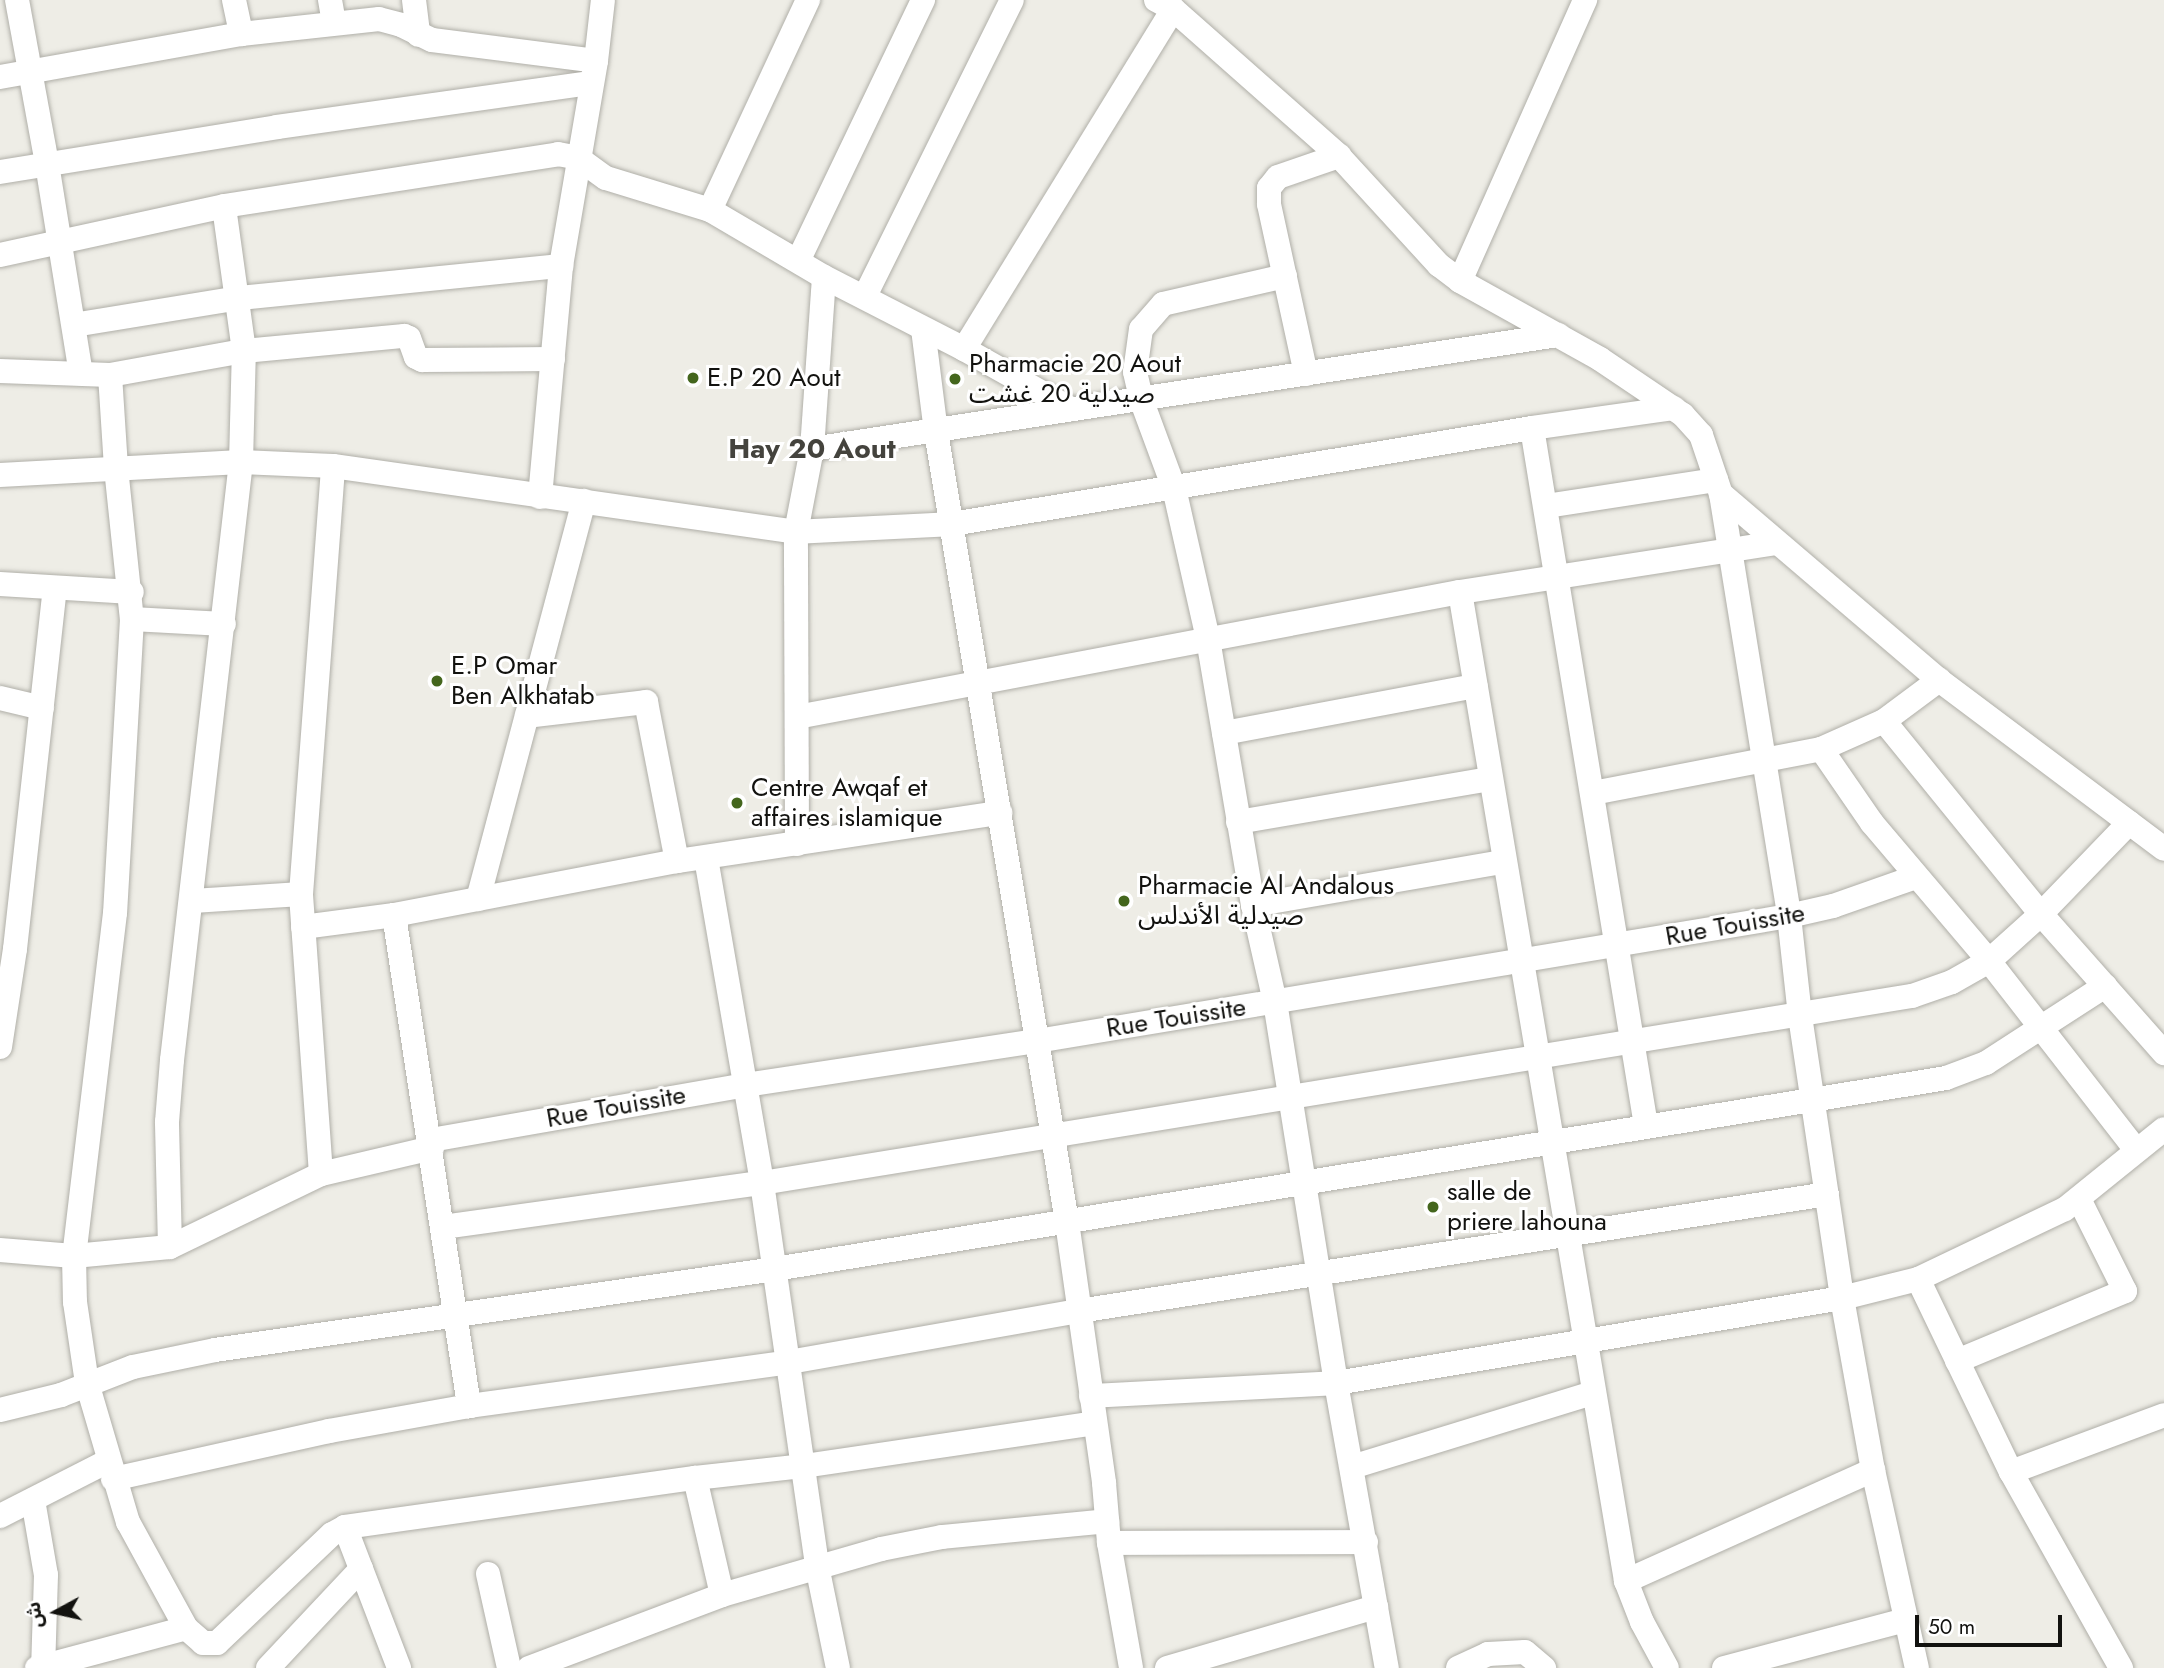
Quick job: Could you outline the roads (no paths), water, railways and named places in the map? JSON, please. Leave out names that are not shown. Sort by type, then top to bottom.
[{"type":"street","points":[[17,0],[47,164],[80,373]]},
{"type":"street","points":[[234,0],[241,34]]},
{"type":"street","points":[[414,0],[418,35]]},
{"type":"street","points":[[540,497],[561,266],[594,72],[603,0]]},
{"type":"street","points":[[710,210],[808,0]]},
{"type":"street","points":[[799,259],[923,0]]},
{"type":"street","points":[[865,296],[1012,0]]},
{"type":"street","points":[[1460,281],[1585,0]]},
{"type":"street","points":[[964,349],[1164,5],[1339,156],[1439,265],[1460,281],[1558,335],[1674,408],[1695,425],[1707,448],[1718,487],[1789,916],[1800,1016],[1842,1298],[1872,1470],[1917,1668]]},
{"type":"street","points":[[0,77],[241,34],[332,11],[401,25],[418,35],[447,43],[594,72]]},
{"type":"street","points":[[0,172],[594,72]]},
{"type":"street","points":[[0,254],[60,244],[224,206],[558,153],[578,158],[606,177],[710,210],[799,259],[824,276],[964,349],[1071,410]]},
{"type":"street","points":[[1306,373],[1269,204],[1269,188],[1278,177],[1339,156]]},
{"type":"street","points":[[0,1250],[74,1256],[170,1247],[167,1122],[172,1060],[193,901],[242,462],[244,351],[239,298],[224,206]]},
{"type":"street","points":[[74,325],[239,298],[561,266]]},
{"type":"street","points":[[1285,275],[1163,304],[1141,329],[1135,372],[1141,399],[1174,488],[1208,639],[1253,905],[1275,1002],[1336,1383],[1387,1668]]},
{"type":"street","points":[[797,844],[796,532],[812,449],[824,276]]},
{"type":"street","points":[[923,329],[936,432],[1067,1222],[1108,1532],[1131,1668]]},
{"type":"street","points":[[812,449],[1558,335]]},
{"type":"street","points":[[0,370],[110,375],[244,351],[404,336],[409,338],[416,357],[422,360],[553,359]]},
{"type":"street","points":[[110,375],[116,468],[132,592],[132,619],[115,913],[74,1256],[78,1338],[87,1383],[111,1470],[134,1534],[186,1628],[203,1643],[217,1643],[332,1534],[345,1527],[695,1478],[804,1466],[1095,1423]]},
{"type":"street","points":[[0,475],[242,462],[333,466],[796,532],[952,524],[1532,428],[1674,408]]},
{"type":"street","points":[[1532,428],[1646,1126]]},
{"type":"street","points":[[321,1174],[301,894],[333,466]]},
{"type":"street","points":[[1546,506],[1718,487]]},
{"type":"street","points":[[1718,487],[1776,543],[1939,680],[2164,849]]},
{"type":"street","points":[[478,899],[584,501]]},
{"type":"street","points":[[797,717],[1460,592],[1776,543]]},
{"type":"street","points":[[0,584],[132,592]]},
{"type":"street","points":[[0,1047],[8,951],[42,708],[55,588]]},
{"type":"street","points":[[1460,592],[1503,862],[1539,1055],[1566,1233],[1626,1581],[1642,1622],[1667,1668]]},
{"type":"street","points":[[132,619],[224,624]]},
{"type":"street","points":[[1593,793],[1764,763],[1821,749],[1884,721],[1939,680]]},
{"type":"street","points":[[1224,733],[1476,686]]},
{"type":"street","points":[[0,698],[42,708]]},
{"type":"street","points":[[527,716],[646,702],[677,861]]},
{"type":"street","points":[[1884,721],[2041,914],[2164,1053]]},
{"type":"street","points":[[1821,749],[1850,795],[1989,961],[2040,1030],[2136,1150]]},
{"type":"street","points":[[1238,822],[1490,779]]},
{"type":"street","points":[[303,927],[394,915],[677,861],[1000,813]]},
{"type":"street","points":[[443,1227],[762,1183],[1539,1055],[1800,1016],[1934,990],[1989,961],[2041,914],[2129,823]]},
{"type":"street","points":[[706,858],[762,1183],[817,1566],[838,1668]]},
{"type":"street","points":[[1253,905],[1503,862]]},
{"type":"street","name":"Rue Touissite","points":[[170,1247],[321,1174],[431,1144],[745,1085],[1037,1041],[1789,916],[1833,906],[1916,877]]},
{"type":"street","points":[[193,901],[301,894]]},
{"type":"street","points":[[394,915],[469,1406]]},
{"type":"street","points":[[0,1410],[61,1395],[133,1367],[215,1350],[775,1269],[1946,1078],[1986,1063],[2105,986]]},
{"type":"street","points":[[1091,1396],[1336,1383],[1584,1339],[1842,1298],[1918,1279],[2079,1199],[2164,1129]]},
{"type":"street","points":[[1,1511],[111,1470],[469,1406],[789,1362],[1079,1311],[1827,1194]]},
{"type":"street","points":[[1957,1361],[2125,1291],[2079,1199]]},
{"type":"street","points":[[1918,1279],[2011,1472],[2121,1668]]},
{"type":"street","points":[[1352,1467],[1593,1393]]},
{"type":"street","points":[[2011,1472],[2164,1415]]},
{"type":"street","points":[[1626,1581],[1872,1470]]},
{"type":"street","points":[[695,1478],[722,1595]]},
{"type":"street","points":[[33,1500],[46,1575],[41,1667],[186,1628]]},
{"type":"street","points":[[345,1527],[399,1668]]},
{"type":"street","points":[[529,1668],[722,1595],[817,1566],[942,1537],[1108,1532],[1366,1542]]},
{"type":"street","points":[[268,1668],[361,1569]]},
{"type":"street","points":[[488,1574],[509,1668]]},
{"type":"street","points":[[1167,1668],[1376,1607]]},
{"type":"street","points":[[1724,1668],[1906,1620]]},
{"type":"street","points":[[1458,1668],[1489,1654],[1525,1652],[1544,1668]]},
{"type":"place","name":"E.P 20 Aout","points":[[693,378]]},
{"type":"place","name":"Pharmacie 20 Aout صيدلية 20 غشت","points":[[955,379]]},
{"type":"place","name":"E.P Omar Ben Alkhatab","points":[[437,681]]},
{"type":"place","name":"Centre Awqaf et affaires islamique","points":[[737,803]]},
{"type":"place","name":"Pharmacie Al Andalous صيدلية الأندلس","points":[[1124,901]]},
{"type":"place","name":"salle de priere lahouna","points":[[1433,1207]]},
{"type":"district","name":"Hay 20 Aout","points":[[812,449]]}]
